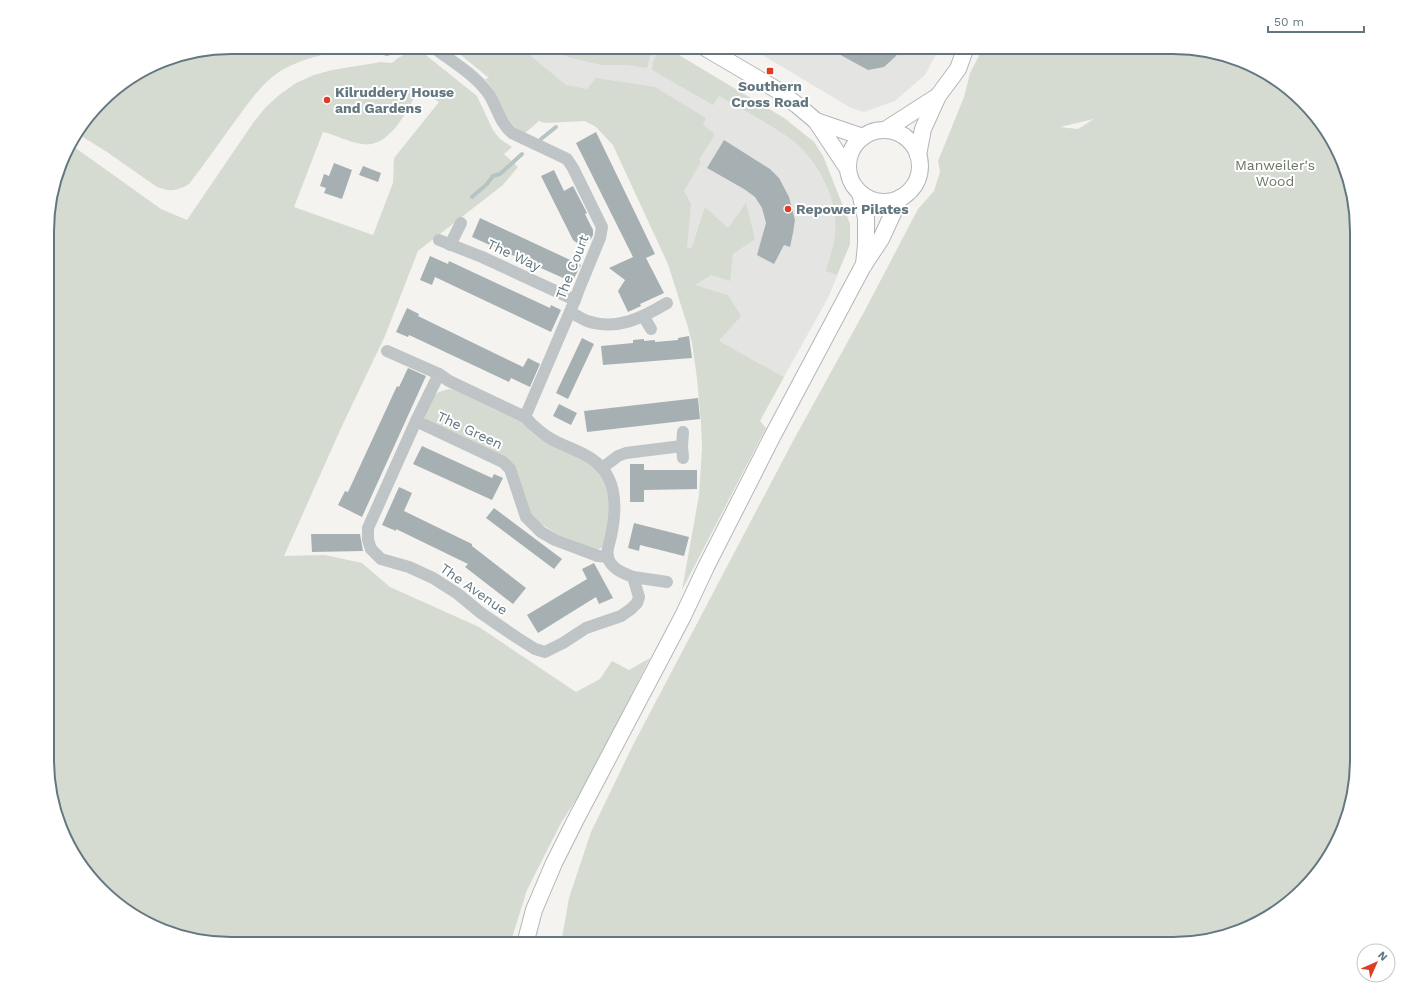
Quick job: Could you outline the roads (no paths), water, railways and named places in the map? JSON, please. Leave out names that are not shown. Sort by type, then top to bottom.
[{"type":"main road","points":[[716,54],[776,90],[816,121],[848,168],[853,185],[860,193],[881,202],[900,198],[908,192],[917,178],[919,167],[918,156],[923,129],[938,96],[958,69],[963,54]]},
{"type":"main road","points":[[885,130],[938,96]]},
{"type":"main road","points":[[816,121],[863,136]]},
{"type":"main road","points":[[848,168],[849,158],[853,148],[863,136],[873,132],[885,130],[898,133],[910,142],[918,156]]},
{"type":"main road","points":[[860,193],[866,218],[864,266]]},
{"type":"main road","points":[[527,937],[534,910],[554,863],[576,819],[683,616],[706,567],[772,437],[864,266],[881,239],[900,198]]},
{"type":"street","name":"The Court","points":[[442,54],[473,77],[487,92],[494,102],[500,119],[508,131],[524,140],[567,159],[573,168],[602,227],[600,238],[570,312]]},
{"type":"street","name":"The Way","points":[[461,224],[444,243],[482,257],[575,300]]},
{"type":"street","points":[[529,422],[570,312],[587,321],[604,324],[620,324],[644,317],[667,304]]},
{"type":"street","points":[[644,317],[651,329]]},
{"type":"street","points":[[388,351],[438,374],[529,422],[553,440],[590,457],[602,468],[609,479],[613,491],[614,508],[608,557],[612,565],[619,571],[633,577],[667,582]]},
{"type":"street","name":"The Avenue","points":[[438,374],[368,528],[368,540],[371,549],[381,559],[409,567],[433,578],[458,594],[497,624],[535,650],[545,652],[563,643],[586,628],[621,616],[631,609],[639,597],[633,577]]},
{"type":"street","name":"The Green","points":[[416,421],[503,462],[510,468],[526,517],[541,532],[555,540],[598,556],[608,557]]},
{"type":"street","points":[[683,432],[683,458]]},
{"type":"street","points":[[602,468],[618,456],[626,453],[682,446]]},
{"type":"waterway","points":[[541,139],[556,127]]},
{"type":"waterway","points":[[472,197],[487,184],[493,176],[500,174],[522,154]]},
{"type":"place","name":"Southern Cross Road","points":[[770,71]]},
{"type":"place","name":"Kilruddery House and Gardens","points":[[327,100]]},
{"type":"place","name":"Repower Pilates","points":[[788,209]]},
{"type":"park label","name":"Manweiler's Wood","points":[[1275,174]]}]
